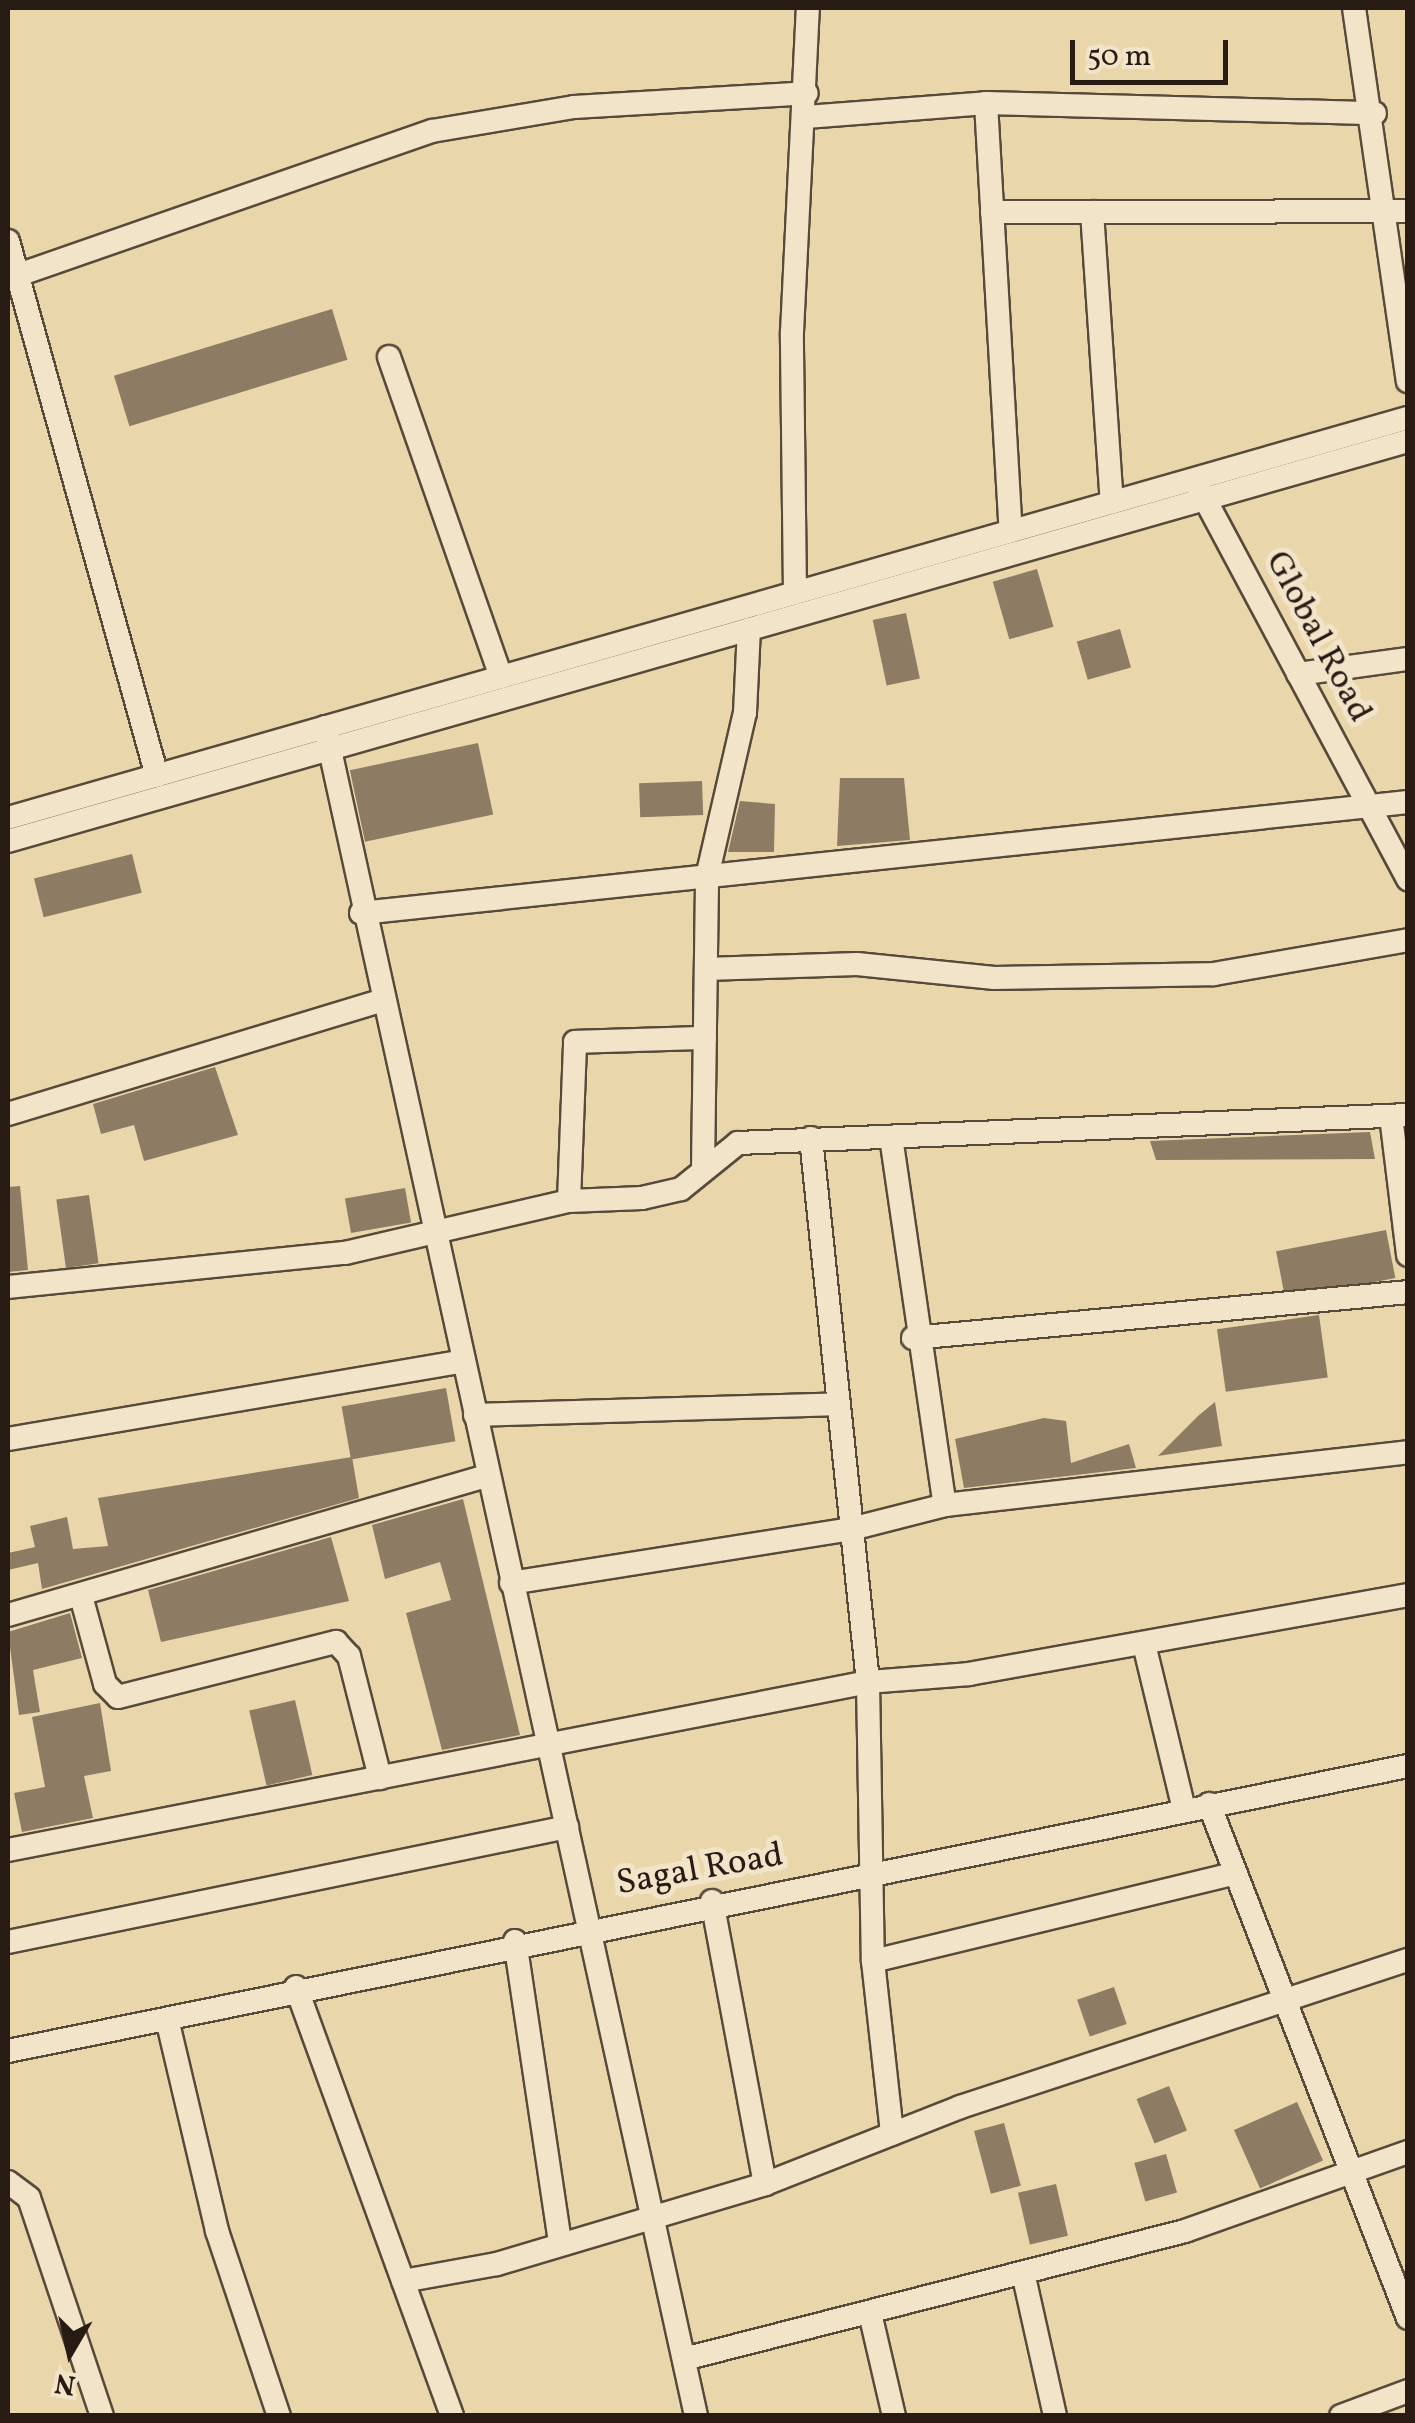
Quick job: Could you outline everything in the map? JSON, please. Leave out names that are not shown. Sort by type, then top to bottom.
[{"type":"street","points":[[795,593],[792,332],[806,118],[808,8]]},
{"type":"street","points":[[1354,8],[1397,211],[1408,381]]},
{"type":"street","points":[[21,274],[432,131],[574,107],[807,93]]},
{"type":"street","points":[[806,118],[986,102],[1375,113]]},
{"type":"street","points":[[986,102],[1011,531]]},
{"type":"street","points":[[992,212],[1397,211]]},
{"type":"street","points":[[1092,212],[1112,502]]},
{"type":"street","points":[[8,241],[21,274],[157,776]]},
{"type":"street","points":[[389,357],[501,677]]},
{"type":"street","points":[[8,818],[157,776],[325,739],[749,629],[1200,489],[1408,418]]},
{"type":"street","points":[[8,841],[325,739],[501,677],[1112,502],[1200,489],[1408,440]]},
{"type":"street","name":"Global Road","points":[[1200,489],[1408,880]]},
{"type":"street","points":[[703,1168],[708,877],[745,713],[749,629]]},
{"type":"street","points":[[1298,674],[1408,658]]},
{"type":"street","points":[[325,739],[464,1361],[543,1744],[594,1925],[696,2416]]},
{"type":"street","points":[[361,913],[708,877],[1000,839],[1408,802]]},
{"type":"street","points":[[706,969],[856,964],[994,978],[1214,974],[1408,940]]},
{"type":"street","points":[[8,1114],[381,1002]]},
{"type":"street","points":[[569,1200],[575,1042],[705,1038]]},
{"type":"street","points":[[8,1287],[437,1237],[569,1200],[681,1189],[738,1144],[1399,1116],[1408,1255]]},
{"type":"street","points":[[891,1137],[913,1338],[944,1505]]},
{"type":"street","points":[[811,1138],[868,1682],[873,1961],[892,2134]]},
{"type":"street","points":[[913,1338],[1408,1292]]},
{"type":"street","points":[[8,1439],[464,1361]]},
{"type":"street","points":[[475,1415],[839,1404]]},
{"type":"street","points":[[511,1583],[851,1529],[944,1505],[1408,1452]]},
{"type":"street","points":[[8,1614],[488,1476]]},
{"type":"street","points":[[8,1850],[868,1682],[1144,1644],[1408,1595]]},
{"type":"street","points":[[81,1596],[105,1684],[118,1697],[336,1642],[349,1656],[380,1778]]},
{"type":"street","points":[[1144,1644],[1184,1810]]},
{"type":"street","name":"Sagal Road","points":[[8,2051],[515,1941],[712,1901],[871,1875],[1408,1766]]},
{"type":"street","points":[[1208,1804],[1280,2004],[1407,2317]]},
{"type":"street","points":[[8,1942],[567,1827]]},
{"type":"street","points":[[873,1961],[1232,1874]]},
{"type":"street","points":[[712,1901],[765,2184]]},
{"type":"street","points":[[515,1941],[560,2243]]},
{"type":"street","points":[[403,2281],[560,2243],[765,2184],[892,2134],[1408,1960]]},
{"type":"street","points":[[296,1986],[452,2416]]},
{"type":"street","points":[[167,2019],[217,2231],[279,2416]]},
{"type":"street","points":[[684,2360],[1024,2276],[1350,2174],[1408,2152]]},
{"type":"street","points":[[8,2182],[29,2198],[102,2416]]},
{"type":"street","points":[[1024,2276],[1055,2416]]},
{"type":"street","points":[[870,2312],[894,2416]]},
{"type":"street","points":[[1342,2416],[1408,2391]]},
{"type":"building","points":[[332,309],[347,360],[129,426],[114,376]]},
{"type":"building","points":[[1037,569],[1054,627],[1009,639],[993,582]]},
{"type":"building","points":[[906,613],[920,679],[887,686],[873,620]]},
{"type":"building","points":[[1120,629],[1131,667],[1088,680],[1077,641]]},
{"type":"building","points":[[478,743],[493,814],[365,842],[350,770]]},
{"type":"building","points":[[840,778],[904,778],[910,840],[837,846]]},
{"type":"building","points":[[702,781],[703,815],[640,817],[639,783]]},
{"type":"building","points":[[740,801],[775,804],[774,852],[728,852]]},
{"type":"building","points":[[132,854],[142,893],[44,917],[34,878]]},
{"type":"building","points":[[215,1067],[238,1135],[144,1161],[134,1125],[101,1134],[93,1104]]},
{"type":"building","points":[[1370,1132],[1375,1159],[1156,1160],[1150,1141]]},
{"type":"building","points":[[20,1186],[28,1270],[8,1272],[8,1187]]},
{"type":"building","points":[[405,1188],[411,1222],[351,1233],[345,1199]]},
{"type":"building","points":[[89,1195],[99,1263],[66,1268],[56,1200]]},
{"type":"building","points":[[1386,1230],[1395,1278],[1285,1299],[1276,1251]]},
{"type":"building","points":[[1319,1315],[1328,1377],[1226,1392],[1217,1329]]},
{"type":"building","points":[[446,1388],[455,1441],[351,1460],[342,1406]]},
{"type":"building","points":[[1215,1402],[1222,1446],[1158,1456],[1198,1416]]},
{"type":"building","points":[[1044,1418],[1066,1421],[1071,1463],[1129,1444],[1136,1468],[964,1488],[955,1439]]},
{"type":"building","points":[[352,1457],[359,1498],[42,1589],[38,1563],[8,1570],[8,1553],[35,1547],[30,1526],[67,1517],[73,1549],[108,1546],[98,1498]]},
{"type":"building","points":[[463,1499],[520,1735],[442,1750],[406,1613],[451,1600],[440,1562],[385,1579],[372,1525]]},
{"type":"building","points":[[331,1537],[349,1601],[161,1642],[148,1590]]},
{"type":"building","points":[[70,1613],[82,1658],[33,1670],[40,1712],[19,1715],[8,1632]]},
{"type":"building","points":[[295,1700],[312,1775],[267,1786],[249,1711]]},
{"type":"building","points":[[100,1703],[111,1771],[84,1776],[93,1818],[22,1832],[14,1793],[45,1787],[32,1717]]},
{"type":"building","points":[[1114,1987],[1127,2024],[1090,2037],[1077,2000]]},
{"type":"building","points":[[1169,2086],[1187,2131],[1155,2144],[1137,2099]]},
{"type":"building","points":[[1297,2102],[1323,2160],[1260,2189],[1234,2130]]},
{"type":"building","points":[[1004,2123],[1021,2186],[991,2194],[974,2131]]},
{"type":"building","points":[[1166,2154],[1177,2192],[1145,2202],[1134,2163]]},
{"type":"building","points":[[1056,2184],[1068,2236],[1030,2244],[1018,2193]]}]
